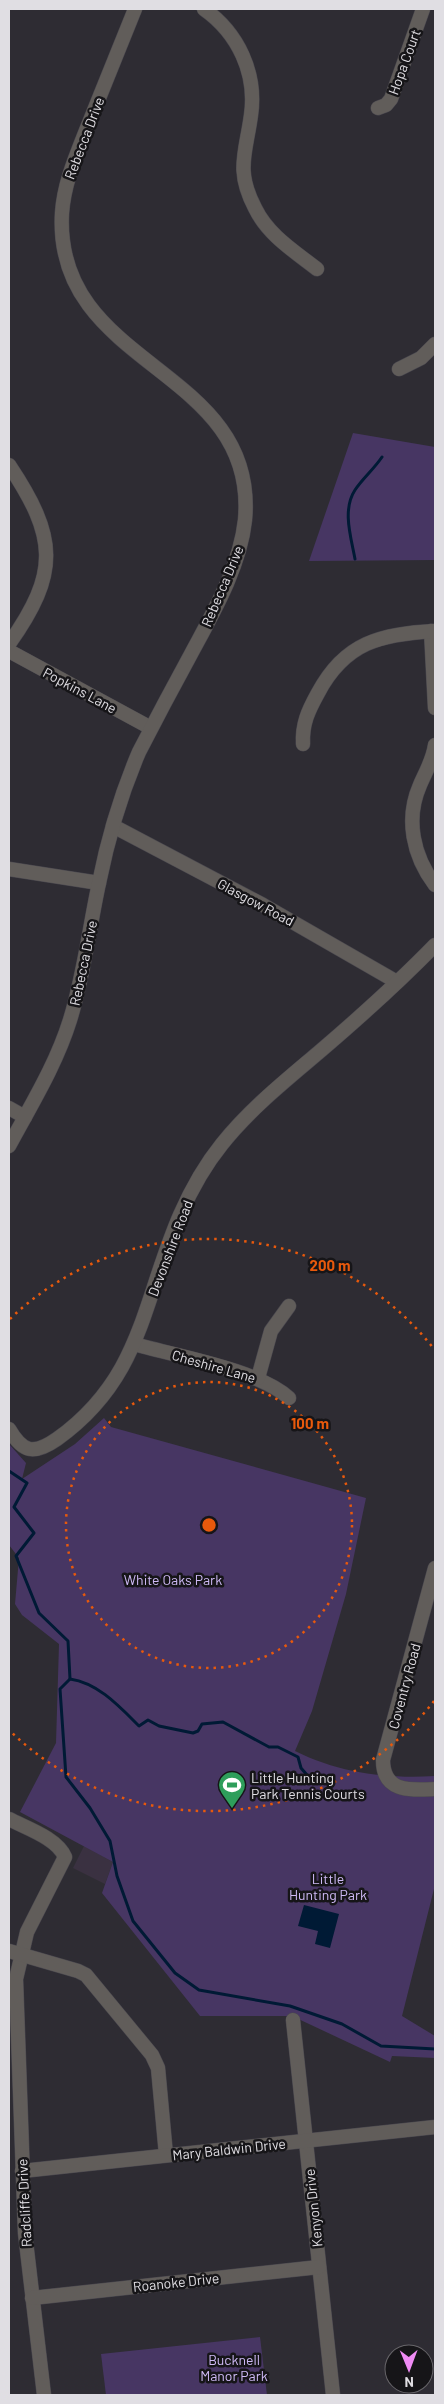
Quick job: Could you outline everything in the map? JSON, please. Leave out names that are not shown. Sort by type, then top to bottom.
[{"type":"street","name":"Rebecca Drive","points":[[9,1146],[54,1065],[70,1021],[82,977],[98,883],[113,826],[130,773],[151,728],[205,628],[233,567],[243,535],[245,504],[238,461],[220,426],[195,400],[96,318],[76,287],[65,252],[62,213],[69,175],[136,9]]},
{"type":"street","points":[[204,9],[222,23],[236,42],[250,77],[252,103],[243,164],[244,177],[254,207],[271,232],[317,269]]},
{"type":"street","name":"Hopa Court","points":[[378,108],[386,105],[391,99],[423,9]]},
{"type":"street","points":[[399,370],[421,358],[435,344]]},
{"type":"street","points":[[9,465],[32,502],[43,528],[47,554],[45,572],[38,595],[9,644]]},
{"type":"street","points":[[303,744],[302,732],[306,714],[324,681],[342,660],[356,648],[379,638],[401,633],[433,631],[435,708]]},
{"type":"street","name":"Popkins Lane","points":[[9,651],[151,728]]},
{"type":"street","points":[[435,745],[432,761],[417,793],[413,818],[414,837],[419,858],[435,885]]},
{"type":"street","name":"Glasgow Road","points":[[113,826],[263,905],[397,982]]},
{"type":"street","points":[[9,869],[98,883]]},
{"type":"street","name":"Devonshire Road","points":[[9,1429],[16,1441],[27,1449],[40,1449],[52,1442],[90,1412],[113,1384],[134,1344],[180,1215],[212,1158],[235,1128],[261,1102],[397,982],[435,945]]},
{"type":"street","points":[[9,1108],[25,1117]]},
{"type":"street","points":[[258,1378],[271,1331],[289,1306]]},
{"type":"street","name":"Cheshire Lane","points":[[134,1344],[258,1378],[279,1389],[289,1398]]},
{"type":"street","name":"Coventry Road","points":[[435,1568],[383,1760],[383,1770],[391,1783],[409,1790],[435,1789]]},
{"type":"street","name":"Radcliffe Drive","points":[[9,1819],[62,1849],[65,1857],[15,1953],[14,2080],[25,2233],[44,2395]]},
{"type":"street","points":[[15,1953],[86,1975],[152,2055],[158,2068],[166,2155]]},
{"type":"street","name":"Kenyon Drive","points":[[293,2020],[333,2395]]},
{"type":"street","name":"Mary Baldwin Drive","points":[[22,2171],[435,2127]]},
{"type":"street","name":"Roanoke Drive","points":[[32,2298],[319,2267]]},
{"type":"shaded area","points":[[84,1846],[113,1862],[105,1884],[73,1868]]},
{"type":"green space","points":[[353,433],[435,447],[435,560],[309,561]]},
{"type":"green space","points":[[104,1418],[111,1427],[366,1498],[346,1594],[312,1711],[295,1751],[329,1765],[364,1773],[417,1777],[435,1776],[435,1885],[402,2016],[435,2036],[435,2058],[392,2056],[390,2062],[292,2016],[200,2016],[102,1893],[113,1862],[20,1812],[56,1743],[59,1644],[22,1615],[15,1604],[19,1558],[9,1545],[9,1444],[26,1463],[22,1479],[75,1444]]},
{"type":"green space","name":"Bucknell Manor Park","points":[[260,2337],[267,2395],[106,2395],[101,2354]]},
{"type":"water","points":[[304,1905],[339,1914],[330,1948],[315,1944],[318,1931],[298,1926]]},
{"type":"waterway","points":[[355,559],[348,515],[351,498],[358,486],[382,457]]},
{"type":"waterway","points":[[9,1471],[27,1483],[14,1507],[34,1533],[16,1556],[39,1613],[68,1641],[70,1679],[60,1689],[66,1777],[90,1808],[110,1841],[117,1876],[133,1921],[175,1973],[199,1990],[290,2006],[342,2024],[381,2046],[435,2049]]},
{"type":"waterway","points":[[70,1679],[90,1685],[108,1696],[139,1726],[148,1720],[159,1726],[193,1733],[198,1731],[202,1724],[223,1722],[269,1747],[278,1747],[298,1757],[301,1768],[307,1775]]},
{"type":"place","name":"Little Hunting Park Tennis Courts","points":[[232,1809]]},
{"type":"park label","name":"White Oaks Park","points":[[173,1579]]},
{"type":"park label","name":"Little Hunting Park","points":[[328,1886]]}]
